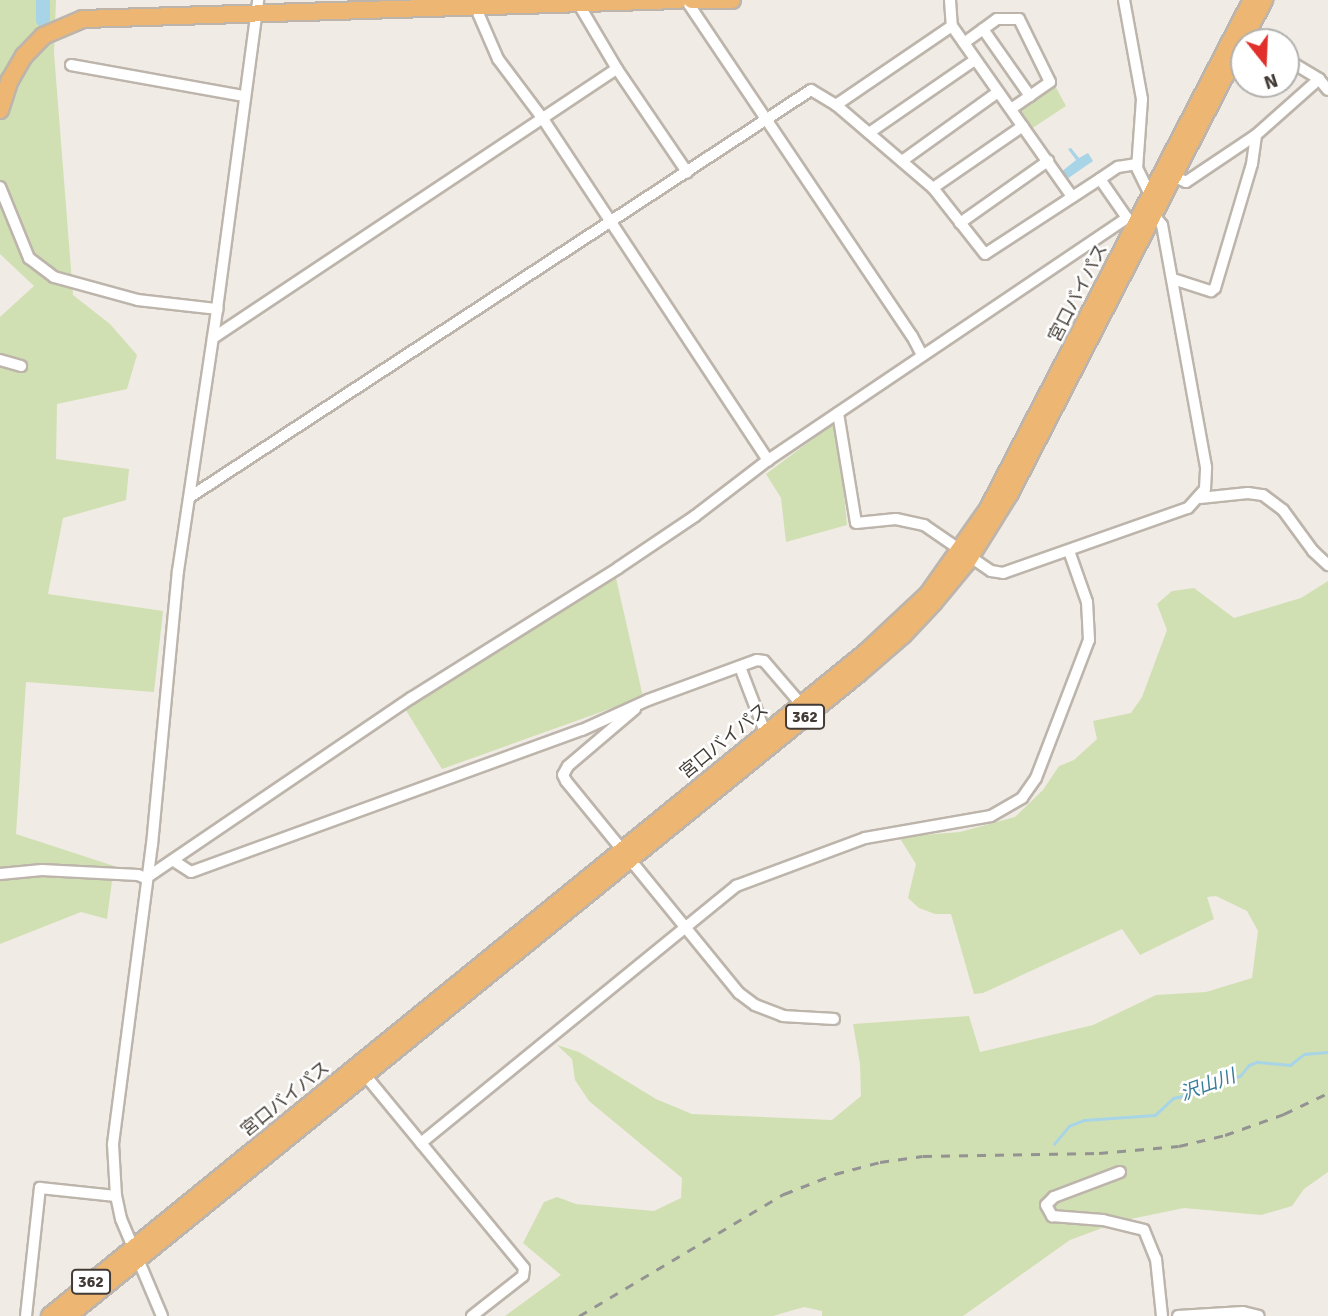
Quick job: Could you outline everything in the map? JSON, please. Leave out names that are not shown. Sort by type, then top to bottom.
[{"type":"highway","points":[[0,110],[10,80],[24,57],[43,36],[63,25],[115,16],[257,6],[475,6],[680,0]]},
{"type":"highway","points":[[692,0],[732,0]]},
{"type":"highway","name":"宮口バイパス","points":[[50,1316],[135,1254],[365,1075],[626,854],[765,732],[870,649],[965,555],[1252,0]]},
{"type":"highway","name":"宮口バイパス","points":[[1254,28],[1264,0]]},
{"type":"highway","name":"宮口バイパス","points":[[68,1316],[135,1254],[626,854],[903,635],[1010,494],[1230,75]]},
{"type":"street","points":[[686,0],[912,336],[922,355]]},
{"type":"street","points":[[950,0],[952,26],[1072,197]]},
{"type":"street","points":[[1124,0],[1142,99],[1137,164],[1139,177],[1150,195]]},
{"type":"street","points":[[578,3],[617,69],[687,172]]},
{"type":"street","points":[[162,1316],[135,1254],[116,1196],[113,1165],[115,1118],[152,845],[178,571],[241,169],[244,96],[257,6]]},
{"type":"street","points":[[475,6],[498,59],[543,119],[768,460]]},
{"type":"street","points":[[964,43],[997,19],[1018,19],[1050,82],[1011,110]]},
{"type":"street","points":[[836,105],[952,26]]},
{"type":"street","points":[[983,29],[1030,96]]},
{"type":"street","points":[[869,133],[975,60]]},
{"type":"street","points":[[71,65],[244,96]]},
{"type":"street","points":[[1300,68],[1319,79],[1328,90]]},
{"type":"street","points":[[213,338],[617,69]]},
{"type":"street","points":[[1175,177],[1186,182],[1256,135],[1319,79]]},
{"type":"street","points":[[190,497],[811,90],[836,105],[933,188],[985,254],[1118,167],[1137,164]]},
{"type":"street","points":[[902,161],[998,92]]},
{"type":"street","points":[[933,188],[1023,126]]},
{"type":"street","points":[[1173,279],[1211,291],[1215,288],[1252,164],[1256,135]]},
{"type":"street","points":[[960,223],[1048,161]]},
{"type":"street","points":[[0,874],[42,870],[146,878],[174,861],[236,814],[282,788],[411,698],[563,605],[695,516],[768,460],[1127,218],[1100,179]]},
{"type":"street","points":[[0,187],[29,258],[54,277],[138,300],[217,309]]},
{"type":"street","points":[[838,413],[856,523],[896,519],[914,522],[932,529],[991,571],[1003,573],[1183,511],[1200,498],[1206,483],[1206,467],[1173,279],[1162,225],[1155,216]]},
{"type":"street","points":[[0,360],[20,366]]},
{"type":"street","points":[[1200,498],[1248,493],[1263,495],[1283,510],[1313,551],[1328,565]]},
{"type":"street","points":[[421,1143],[736,886],[865,838],[991,816],[1022,798],[1037,778],[1089,640],[1087,602],[1069,551]]},
{"type":"street","points":[[174,861],[191,872],[582,730],[645,701],[740,667],[764,661],[800,703]]},
{"type":"street","points":[[740,667],[765,732]]},
{"type":"street","points":[[645,701],[568,766],[563,775],[684,929],[733,986],[755,1005],[797,1019],[834,1019]]},
{"type":"street","points":[[365,1075],[524,1268],[523,1276],[472,1316]]},
{"type":"street","points":[[1120,1172],[1048,1200],[1048,1213],[1103,1220],[1144,1230],[1156,1259],[1162,1316]]},
{"type":"street","points":[[26,1316],[40,1188],[116,1196]]},
{"type":"street","points":[[1178,1316],[1243,1312],[1259,1316]]},
{"type":"green space","points":[[0,0],[56,0],[54,53],[73,295],[110,324],[137,355],[127,389],[57,404],[56,459],[129,469],[126,500],[63,518],[48,594],[163,611],[154,692],[26,682],[16,834],[114,866],[107,919],[81,912],[0,944],[0,317],[34,286],[0,254]]},
{"type":"green space","points":[[1054,84],[1066,106],[1031,129],[1017,110]]},
{"type":"green space","points":[[837,421],[847,525],[786,542],[781,498],[766,474]]},
{"type":"green space","points":[[616,578],[643,697],[442,769],[404,707]]},
{"type":"green space","points":[[1328,581],[1328,1172],[1304,1189],[1292,1206],[1261,1215],[1184,1208],[1121,1221],[1070,1240],[963,1316],[822,1316],[822,1311],[804,1307],[773,1316],[505,1316],[561,1275],[523,1243],[544,1202],[557,1197],[576,1204],[654,1211],[681,1198],[682,1178],[589,1101],[575,1080],[572,1059],[557,1045],[579,1052],[656,1099],[692,1114],[832,1120],[861,1096],[860,1064],[853,1024],[969,1016],[980,1052],[1093,1025],[1156,995],[1206,992],[1252,978],[1258,931],[1247,911],[1216,896],[1207,897],[1214,919],[1140,955],[1122,929],[983,993],[974,994],[951,914],[935,914],[919,908],[908,898],[916,864],[899,837],[960,832],[1015,817],[1043,790],[1059,766],[1074,760],[1097,739],[1093,721],[1131,713],[1142,697],[1167,630],[1157,604],[1172,591],[1194,588],[1234,618],[1301,598]]},
{"type":"water","points":[[1071,148],[1079,158],[1088,153],[1093,161],[1067,179],[1061,172],[1076,160],[1068,149]]},
{"type":"waterway","points":[[43,0],[43,20]]},
{"type":"waterway","name":"沢山川","points":[[1054,1144],[1069,1126],[1084,1120],[1155,1115],[1173,1098],[1189,1095],[1217,1080],[1240,1076],[1249,1065],[1257,1062],[1290,1065],[1304,1054],[1328,1052]]},
{"type":"railway","points":[[579,1316],[784,1194],[835,1174],[880,1162],[923,1156],[1099,1153],[1179,1146],[1225,1135],[1284,1114],[1328,1093]]}]
